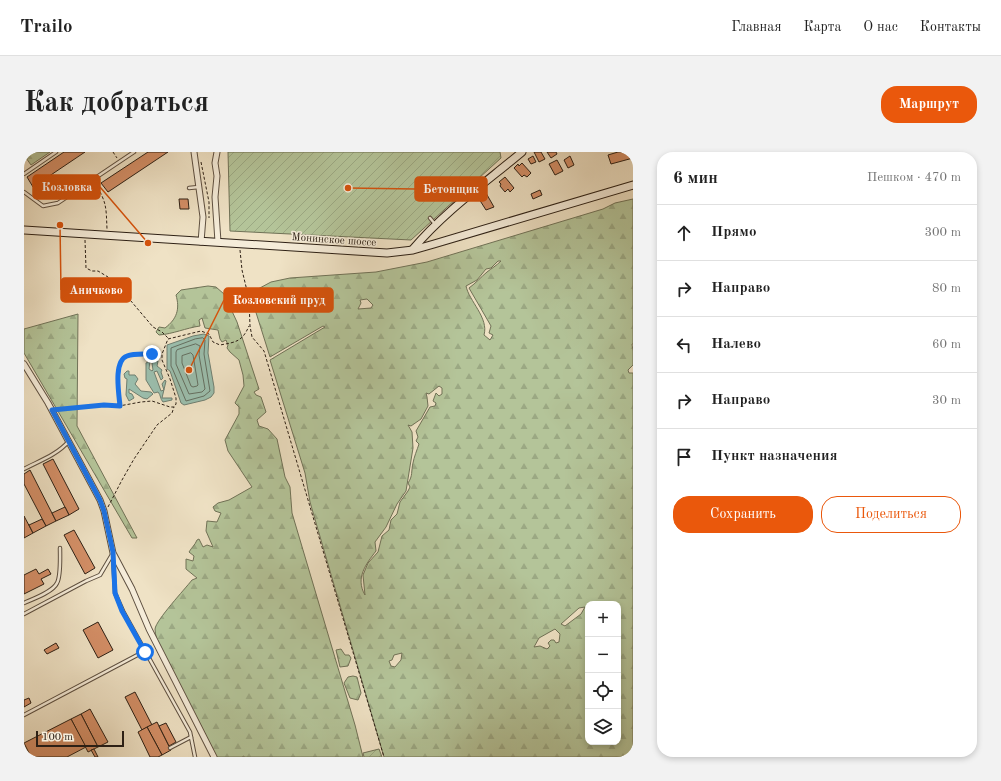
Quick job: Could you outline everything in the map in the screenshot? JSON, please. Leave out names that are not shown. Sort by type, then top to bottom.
[{"type":"main road","points":[[413,250],[435,226],[522,152]]},
{"type":"main road","name":"Монинское шоссе","points":[[24,230],[387,253],[413,250],[633,185]]},
{"type":"main road","points":[[434,244],[429,240],[429,236],[435,226]]},
{"type":"street","points":[[194,152],[203,217],[201,242]]},
{"type":"street","points":[[218,152],[215,164],[217,176],[216,197],[218,242]]},
{"type":"street","points":[[24,364],[69,441],[104,511],[113,552],[132,589],[149,629],[214,757]]},
{"type":"lane","points":[[24,174],[56,152]]},
{"type":"lane","points":[[24,192],[43,206],[58,203],[134,152]]},
{"type":"lane","points":[[189,188],[199,187]]},
{"type":"lane","points":[[430,218],[435,226]]},
{"type":"lane","points":[[24,469],[64,448],[69,441]]},
{"type":"lane","points":[[24,603],[57,585],[59,579],[60,548]]},
{"type":"lane","points":[[24,614],[100,575],[113,552]]},
{"type":"lane","points":[[113,552],[115,593],[122,611],[190,732],[195,757]]},
{"type":"lane","points":[[24,715],[145,652]]},
{"type":"lane","points":[[170,748],[191,737]]},
{"type":"path","points":[[113,152],[120,162]]},
{"type":"path","points":[[93,180],[104,198],[107,232]]},
{"type":"path","points":[[85,234],[86,268],[92,271],[98,271],[108,277],[125,294],[152,326],[162,332],[168,339]]},
{"type":"path","points":[[240,244],[242,270],[249,299],[252,337],[264,351],[384,757]]},
{"type":"path","points":[[168,339],[202,332],[209,334],[213,342],[220,346],[236,342],[245,336],[250,326]]},
{"type":"path","points":[[104,511],[108,507],[122,480],[157,425],[172,413],[176,404],[176,398],[164,366],[162,354],[168,339]]},
{"type":"path","points":[[120,406],[118,369],[123,359],[127,356],[138,354],[162,354]]},
{"type":"path","points":[[52,410],[104,405],[120,406],[152,401],[174,407]]},
{"type":"green space","points":[[28,152],[50,152],[31,165],[24,155]]},
{"type":"green space","points":[[228,152],[500,152],[501,158],[411,240],[230,231]]},
{"type":"green space","points":[[633,199],[633,365],[628,370],[629,373],[633,373],[633,757],[384,757],[310,502],[305,473],[270,360],[325,327],[323,326],[270,357],[253,303],[254,295],[258,289],[271,282],[290,278],[376,272],[427,262],[603,209],[615,203]],"holes":[[[498,261],[501,261],[469,288],[491,326],[489,333],[493,335],[490,340],[484,335],[484,322],[466,286],[477,280],[486,269],[491,268]],[[367,299],[373,305],[371,308],[358,309],[361,303],[360,300]],[[439,386],[442,388],[442,394],[439,396],[436,393],[433,401],[436,403],[435,406],[430,407],[416,431],[418,437],[416,441],[419,444],[413,461],[411,478],[408,483],[410,487],[400,502],[397,514],[391,520],[389,530],[382,536],[378,552],[368,563],[363,575],[365,595],[361,583],[361,577],[365,566],[376,551],[375,542],[386,527],[397,504],[406,491],[413,448],[412,432],[408,425],[411,426],[421,419],[428,406],[426,393],[429,394]],[[585,607],[581,614],[565,626],[561,624],[579,608]],[[555,629],[560,634],[559,642],[556,643],[554,640],[551,640],[548,643],[550,646],[547,649],[540,646],[534,647],[539,638]],[[402,653],[401,660],[395,667],[391,666],[389,661],[392,660],[394,655]]]},
{"type":"green space","points":[[208,286],[216,287],[224,294],[237,322],[259,389],[254,392],[256,395],[261,397],[266,412],[257,420],[259,426],[268,429],[277,439],[285,477],[290,487],[292,513],[355,725],[363,757],[214,757],[159,648],[155,629],[160,619],[192,580],[197,578],[186,569],[186,559],[193,561],[194,556],[189,552],[199,539],[203,547],[207,545],[213,547],[206,531],[207,521],[217,522],[221,513],[215,511],[213,507],[218,503],[229,500],[252,487],[228,451],[225,440],[239,414],[239,407],[235,403],[244,386],[239,360],[227,348],[228,345],[226,340],[222,342],[218,330],[205,328],[202,318],[199,320],[200,326],[159,335],[156,332],[159,327],[165,328],[169,325],[175,317],[178,305],[176,295],[181,290]]},
{"type":"green space","points":[[78,314],[77,426],[137,538],[132,538],[24,353],[24,329]]},
{"type":"green space","points":[[341,649],[345,655],[349,655],[351,658],[348,666],[340,667],[336,650]]},
{"type":"green space","points":[[348,677],[357,677],[361,693],[358,700],[350,698],[344,683]]},
{"type":"green space","points":[[379,749],[382,757],[364,757],[363,753]]},
{"type":"water","points":[[204,334],[209,336],[208,353],[214,393],[211,397],[205,400],[184,405],[181,403],[170,371],[167,369],[167,345],[193,336]]},
{"type":"water","points":[[150,361],[149,369],[152,371],[153,361],[158,361],[157,366],[162,370],[161,372],[163,378],[161,380],[157,371],[154,372],[161,391],[164,390],[162,398],[172,398],[172,400],[163,402],[159,393],[154,393],[146,380],[146,363]]},
{"type":"water","points":[[129,371],[129,375],[135,375],[138,379],[135,384],[141,391],[151,392],[153,394],[147,399],[129,389],[129,393],[132,394],[134,398],[129,401],[126,395],[127,379],[125,378],[124,374]]},
{"type":"water","points":[[165,380],[166,381],[164,390],[162,384]]},
{"type":"building","points":[[64,152],[85,152],[33,187],[27,177]]},
{"type":"building","points":[[148,152],[168,152],[108,192],[101,183]]},
{"type":"building","points":[[534,152],[541,152],[545,159],[539,162]]},
{"type":"building","points":[[547,152],[556,152],[557,154],[551,158]]},
{"type":"building","points":[[618,152],[632,152],[633,158],[611,164],[608,155]]},
{"type":"building","points":[[533,156],[536,162],[531,164],[528,159]]},
{"type":"building","points":[[570,156],[574,165],[568,168],[564,160]]},
{"type":"building","points":[[557,160],[563,171],[555,175],[549,164]]},
{"type":"building","points":[[522,163],[531,173],[527,177],[524,175],[522,177],[514,168],[518,164],[519,166]]},
{"type":"building","points":[[505,177],[514,188],[510,192],[508,189],[505,192],[500,186],[501,184],[499,182]]},
{"type":"building","points":[[540,190],[542,195],[533,199],[531,194]]},
{"type":"building","points":[[486,193],[494,207],[486,210],[479,199]]},
{"type":"building","points":[[179,199],[188,199],[189,209],[180,209]]},
{"type":"building","points":[[53,459],[79,509],[69,515],[43,464]]},
{"type":"building","points":[[30,470],[56,521],[46,526],[24,484],[24,474]]},
{"type":"building","points":[[65,507],[69,515],[56,521],[52,513]]},
{"type":"building","points":[[24,516],[33,533],[24,538]]},
{"type":"building","points":[[42,519],[46,526],[33,533],[29,525]]},
{"type":"building","points":[[74,530],[95,568],[85,574],[64,535]]},
{"type":"building","points":[[36,569],[39,574],[48,569],[51,574],[41,579],[44,584],[24,594],[24,575]]},
{"type":"building","points":[[98,622],[113,650],[98,658],[83,630]]},
{"type":"building","points":[[56,643],[59,648],[47,654],[44,650]]},
{"type":"building","points":[[135,692],[152,725],[142,730],[125,697]]},
{"type":"building","points":[[29,698],[31,703],[24,707],[24,700]]},
{"type":"building","points":[[90,709],[108,742],[98,747],[81,714]]},
{"type":"building","points":[[81,714],[98,747],[88,752],[71,719]]},
{"type":"building","points":[[71,719],[86,747],[67,757],[31,757],[24,743]]},
{"type":"building","points":[[157,722],[171,750],[162,755],[147,727]]},
{"type":"building","points":[[166,723],[176,742],[169,746],[159,726]]},
{"type":"building","points":[[147,727],[162,755],[158,757],[150,757],[138,732]]},
{"type":"building","points":[[94,749],[98,757],[95,757],[91,750]]},
{"type":"place","name":"Бетонщик","points":[[348,188]]},
{"type":"place","name":"Аничково","points":[[60,225]]},
{"type":"place","name":"Козловка","points":[[148,243]]},
{"type":"place","name":"Козловский пруд","points":[[189,370]]},
{"type":"route","points":[[145,652],[122,611],[115,593],[113,552],[108,536],[104,511],[100,500],[52,410],[86,408],[104,405],[120,406],[118,369],[123,359],[127,356],[138,354],[152,354]]}]
